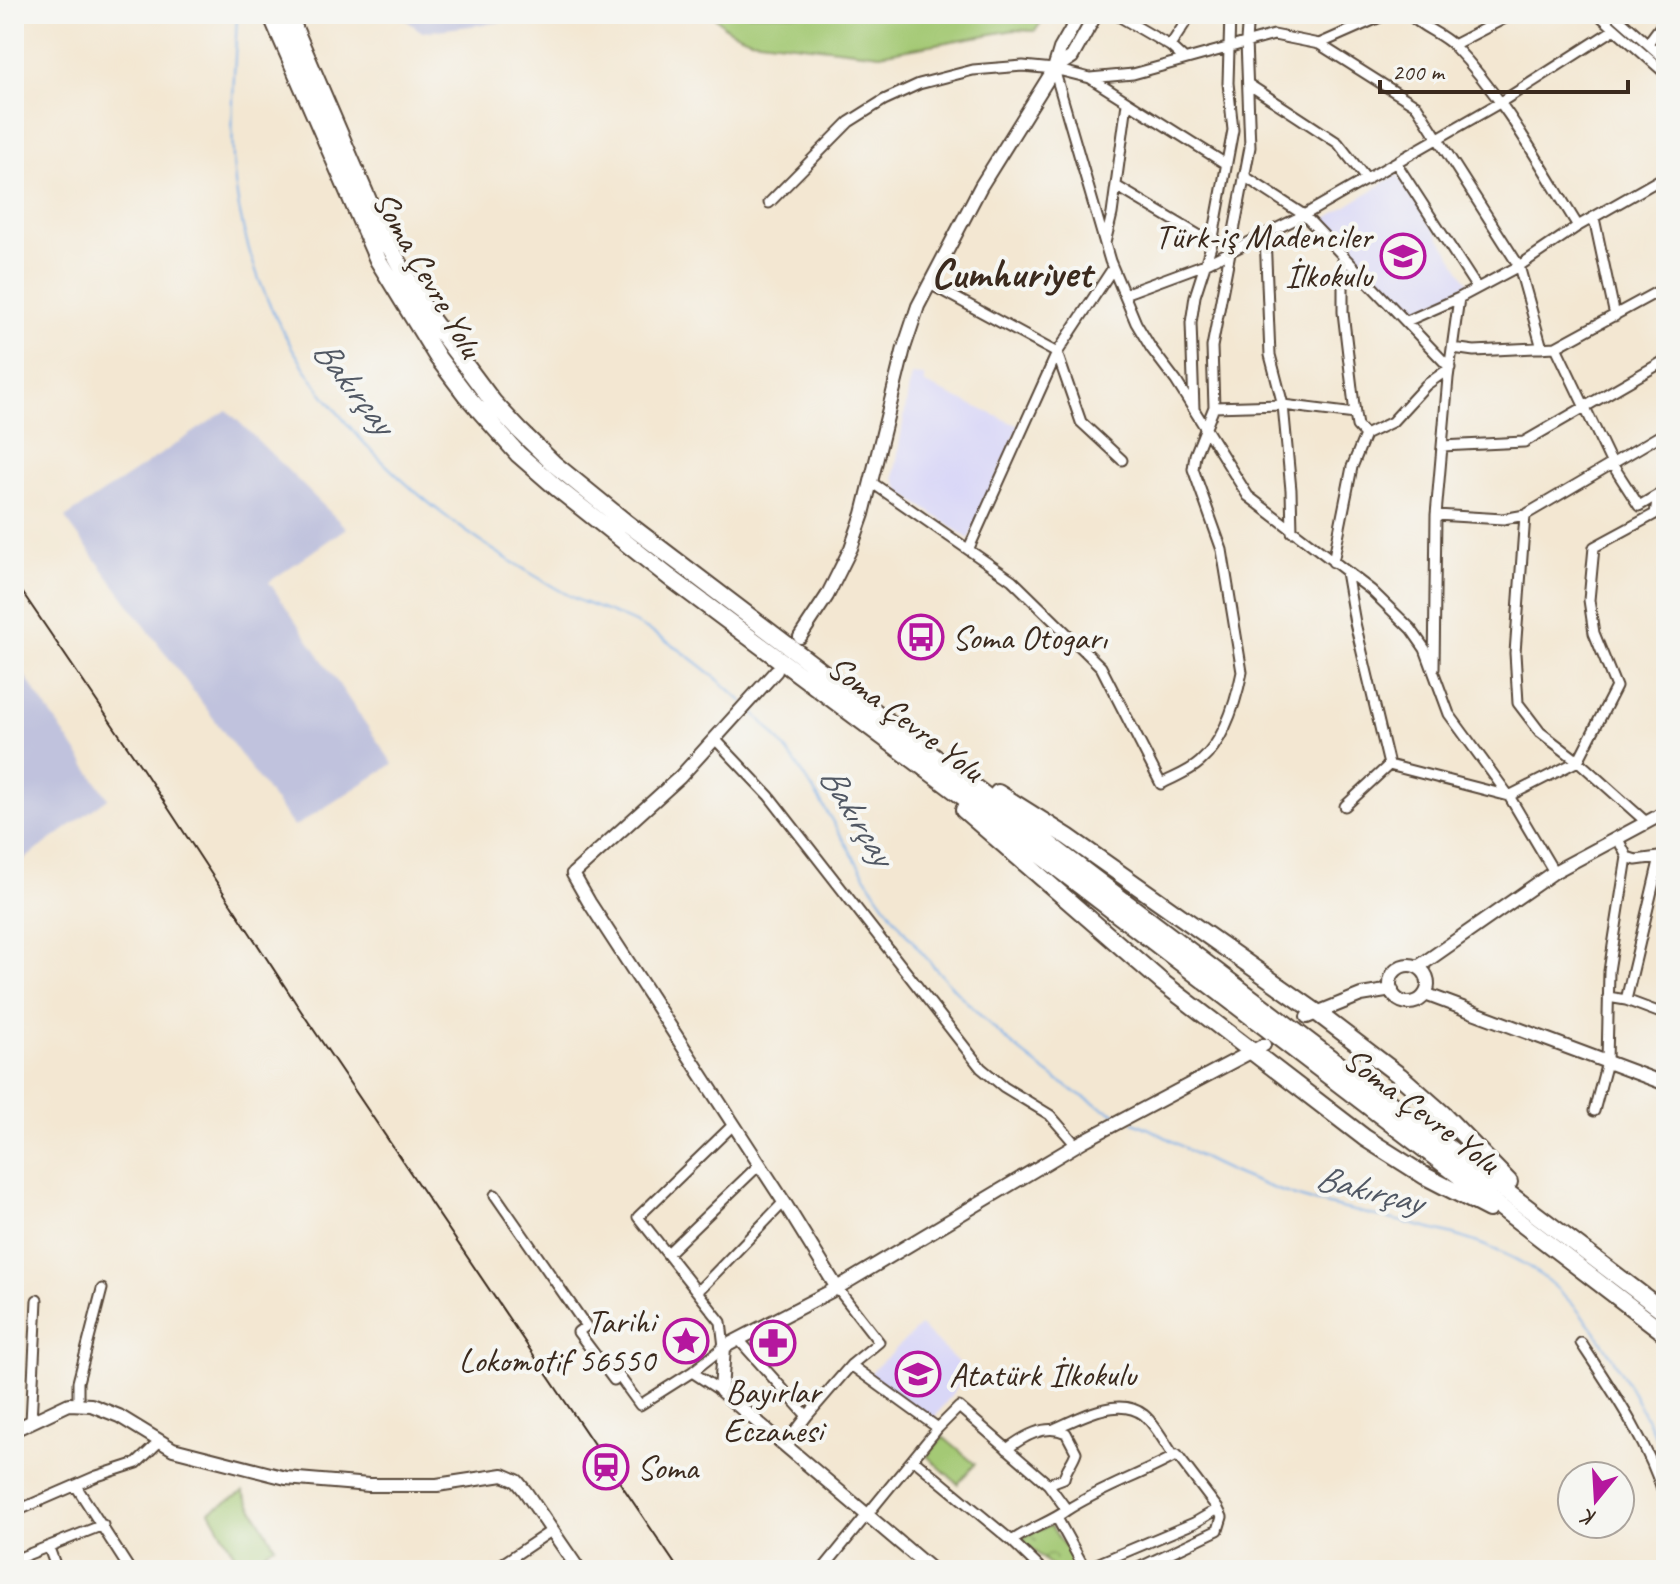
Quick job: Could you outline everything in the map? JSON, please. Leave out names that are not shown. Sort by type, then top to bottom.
[{"type":"highway","name":"Soma Çevre Yolu","points":[[271,14],[378,260],[408,313],[466,395],[518,454],[669,577],[889,733],[1666,1313]]},
{"type":"highway","name":"Soma Çevre Yolu","points":[[288,14],[382,233],[428,315],[493,402],[520,431],[587,492],[993,819],[1666,1334]]},
{"type":"highway","points":[[889,733],[1068,837],[1400,1076],[1578,1246]]},
{"type":"highway","points":[[889,733],[1163,983],[1259,1048],[1365,1138],[1425,1176],[1544,1241]]},
{"type":"main road","points":[[800,637],[827,596],[851,548],[918,306],[981,186],[1054,69],[1060,49],[1080,14]]},
{"type":"main road","points":[[1054,69],[1072,57],[1096,14]]},
{"type":"main road","points":[[772,675],[680,777],[573,874],[837,1288]]},
{"type":"main road","points":[[1645,821],[1666,805]]},
{"type":"main road","points":[[1418,967],[1554,872],[1666,812]]},
{"type":"main road","points":[[1407,965],[1418,967],[1426,976],[1428,988],[1425,994],[1410,1003],[1399,999],[1392,990],[1391,979],[1397,970],[1407,965]]},
{"type":"main road","points":[[1312,1014],[1361,995],[1392,990]]},
{"type":"main road","points":[[1425,994],[1666,1084]]},
{"type":"main road","points":[[932,1570],[721,1391],[724,1347],[837,1288],[1079,1143],[1259,1048]]},
{"type":"main road","points":[[14,1430],[69,1404],[91,1405],[119,1416],[173,1449],[286,1478],[369,1485],[437,1485],[503,1475],[517,1481],[579,1570]]},
{"type":"street","points":[[1115,14],[1170,46],[1183,58]]},
{"type":"street","points":[[1170,46],[1191,14]]},
{"type":"street","points":[[1194,411],[1191,323],[1195,296],[1212,243],[1233,130],[1228,83],[1230,14]]},
{"type":"street","points":[[871,482],[1012,580],[1101,667],[1161,784],[1202,761],[1220,735],[1239,691],[1242,672],[1222,550],[1193,469],[1195,455],[1214,407],[1212,347],[1250,147],[1246,41],[1248,14]]},
{"type":"street","points":[[1319,44],[1387,14]]},
{"type":"street","points":[[1409,14],[1453,45],[1501,102],[1578,226]]},
{"type":"street","points":[[1598,14],[1666,74]]},
{"type":"street","points":[[1614,14],[1666,60]]},
{"type":"street","points":[[1453,45],[1510,15]]},
{"type":"street","points":[[1648,43],[1666,19]]},
{"type":"street","points":[[1124,294],[1205,264],[1304,215],[1501,102],[1615,29]]},
{"type":"street","points":[[769,203],[849,122],[884,100],[919,84],[973,70],[1023,66],[1054,69],[1090,78],[1133,74],[1274,35],[1319,44],[1417,106],[1519,266],[1542,348]]},
{"type":"street","points":[[1054,69],[1113,268],[1136,323],[1151,348],[1176,381],[1248,496],[1371,590],[1411,629],[1425,649],[1449,714],[1509,796],[1554,872]]},
{"type":"street","points":[[1090,78],[1226,164]]},
{"type":"street","points":[[1248,84],[1338,143],[1367,180]]},
{"type":"street","points":[[1105,243],[1127,103]]},
{"type":"street","points":[[1396,163],[1477,288]]},
{"type":"street","points":[[1244,176],[1304,215],[1450,368]]},
{"type":"street","points":[[1407,321],[1519,266],[1578,226],[1666,176]]},
{"type":"street","points":[[1116,186],[1212,243]]},
{"type":"street","points":[[1594,218],[1615,316]]},
{"type":"street","points":[[1265,235],[1270,355],[1283,405],[1292,532]]},
{"type":"street","points":[[1343,255],[1343,312],[1355,414],[1357,426],[1365,435]]},
{"type":"street","points":[[969,548],[1057,353],[1113,268]]},
{"type":"street","points":[[930,284],[1057,353],[1081,422],[1122,460]]},
{"type":"street","points":[[1453,348],[1474,351],[1556,347],[1666,287]]},
{"type":"street","points":[[1434,672],[1436,515],[1459,298]]},
{"type":"street","points":[[1556,347],[1612,464],[1639,506],[1662,493]]},
{"type":"street","points":[[1442,446],[1524,442],[1666,360]]},
{"type":"street","points":[[1333,562],[1352,467],[1365,435],[1392,422],[1426,385],[1450,368]]},
{"type":"street","points":[[1214,407],[1283,405],[1355,414]]},
{"type":"street","points":[[1436,515],[1503,519],[1525,515],[1666,432]]},
{"type":"street","points":[[1389,765],[1509,796],[1578,761],[1616,687],[1592,622],[1589,600],[1594,547],[1655,514],[1662,493]]},
{"type":"street","points":[[1525,515],[1515,653],[1518,703],[1540,732],[1578,761],[1645,821]]},
{"type":"street","points":[[1346,572],[1389,765]]},
{"type":"street","points":[[715,739],[769,796],[981,1068],[1004,1087],[1050,1115],[1079,1143]]},
{"type":"street","points":[[1345,806],[1389,765]]},
{"type":"street","points":[[1594,1111],[1607,1062],[1612,944],[1627,857],[1617,837]]},
{"type":"street","points":[[1626,1000],[1663,857],[1636,860],[1627,857]]},
{"type":"street","points":[[1608,997],[1626,1000],[1666,1015]]},
{"type":"street","points":[[495,1195],[586,1326],[578,1332],[614,1380],[619,1376],[640,1405],[724,1347],[721,1322],[638,1217],[733,1125]]},
{"type":"street","points":[[668,1253],[759,1165]]},
{"type":"street","points":[[698,1291],[784,1202]]},
{"type":"street","points":[[785,1445],[851,1365],[879,1342],[837,1288]]},
{"type":"street","points":[[78,1405],[78,1382],[102,1289]]},
{"type":"street","points":[[31,1422],[37,1300]]},
{"type":"street","points":[[740,1341],[807,1416]]},
{"type":"street","points":[[1581,1343],[1624,1407],[1660,1481],[1666,1501]]},
{"type":"street","points":[[851,1365],[938,1428]]},
{"type":"street","points":[[692,1372],[721,1391]]},
{"type":"street","points":[[822,1570],[938,1428],[959,1407],[1048,1484],[1067,1510]]},
{"type":"street","points":[[1007,1449],[1021,1439],[1100,1410],[1121,1408],[1143,1414],[1174,1456]]},
{"type":"street","points":[[1048,1484],[1064,1478],[1076,1452],[1066,1433],[1054,1429]]},
{"type":"street","points":[[14,1512],[97,1476],[137,1463],[160,1441]]},
{"type":"street","points":[[1012,1541],[1026,1530],[1057,1518],[1083,1500],[1137,1477],[1177,1455],[1218,1509],[1222,1517],[1218,1530],[1134,1570]]},
{"type":"street","points":[[913,1459],[1012,1541],[1042,1570]]},
{"type":"street","points":[[76,1486],[130,1570]]},
{"type":"street","points":[[1057,1518],[1083,1569],[1194,1523],[1218,1509]]},
{"type":"street","points":[[14,1560],[103,1525]]},
{"type":"street","points":[[493,1570],[551,1531]]},
{"type":"street","points":[[49,1548],[57,1570]]},
{"type":"shaded area","points":[[398,14],[565,14],[422,32]]},
{"type":"shaded area","name":"Türk-iş Madenciler İlkokulu","points":[[1398,174],[1469,283],[1416,314],[1326,229],[1324,220]]},
{"type":"shaded area","points":[[911,375],[924,376],[925,384],[1019,426],[969,539],[901,492],[894,477]]},
{"type":"shaded area","points":[[227,410],[346,528],[269,582],[393,764],[294,827],[65,518]]},
{"type":"shaded area","points":[[14,660],[108,798],[14,867]]},
{"type":"shaded area","name":"Atatürk İlkokulu","points":[[920,1326],[968,1372],[930,1424],[867,1376]]},
{"type":"green space","points":[[712,14],[1047,14],[1035,31],[1014,30],[880,54],[750,39],[727,29]]},
{"type":"green space","points":[[943,1437],[975,1464],[958,1484],[927,1456]]},
{"type":"green space","points":[[243,1492],[275,1546],[241,1566],[210,1511]]},
{"type":"green space","points":[[1050,1526],[1078,1564],[1056,1570],[1023,1541],[1024,1535]]},
{"type":"waterway","name":"Bakırçay","points":[[237,14],[232,141],[235,183],[248,247],[270,306],[300,361],[337,412],[380,459],[428,502],[479,540],[565,593],[659,636],[697,662],[743,702]]},
{"type":"waterway","name":"Bakırçay","points":[[750,709],[800,770],[891,913],[947,981],[1013,1046],[1048,1074],[1120,1116]]},
{"type":"waterway","name":"Bakırçay","points":[[1133,1122],[1220,1167],[1292,1195],[1461,1237],[1524,1264],[1571,1302],[1590,1325],[1624,1377],[1666,1457]]},
{"type":"railway","points":[[14,580],[679,1570]]},
{"type":"place","name":"Türk-iş Madenciler İlkokulu","points":[[1403,256]]},
{"type":"place","name":"Soma Otogarı","points":[[921,637]]},
{"type":"place","name":"Tarihi Lokomotif 56550","points":[[686,1341]]},
{"type":"place","name":"Bayırlar Eczanesi","points":[[773,1343]]},
{"type":"place","name":"Atatürk İlkokulu","points":[[918,1374]]},
{"type":"place","name":"Soma","points":[[606,1467]]},
{"type":"district","name":"Cumhuriyet","points":[[1011,273]]}]
